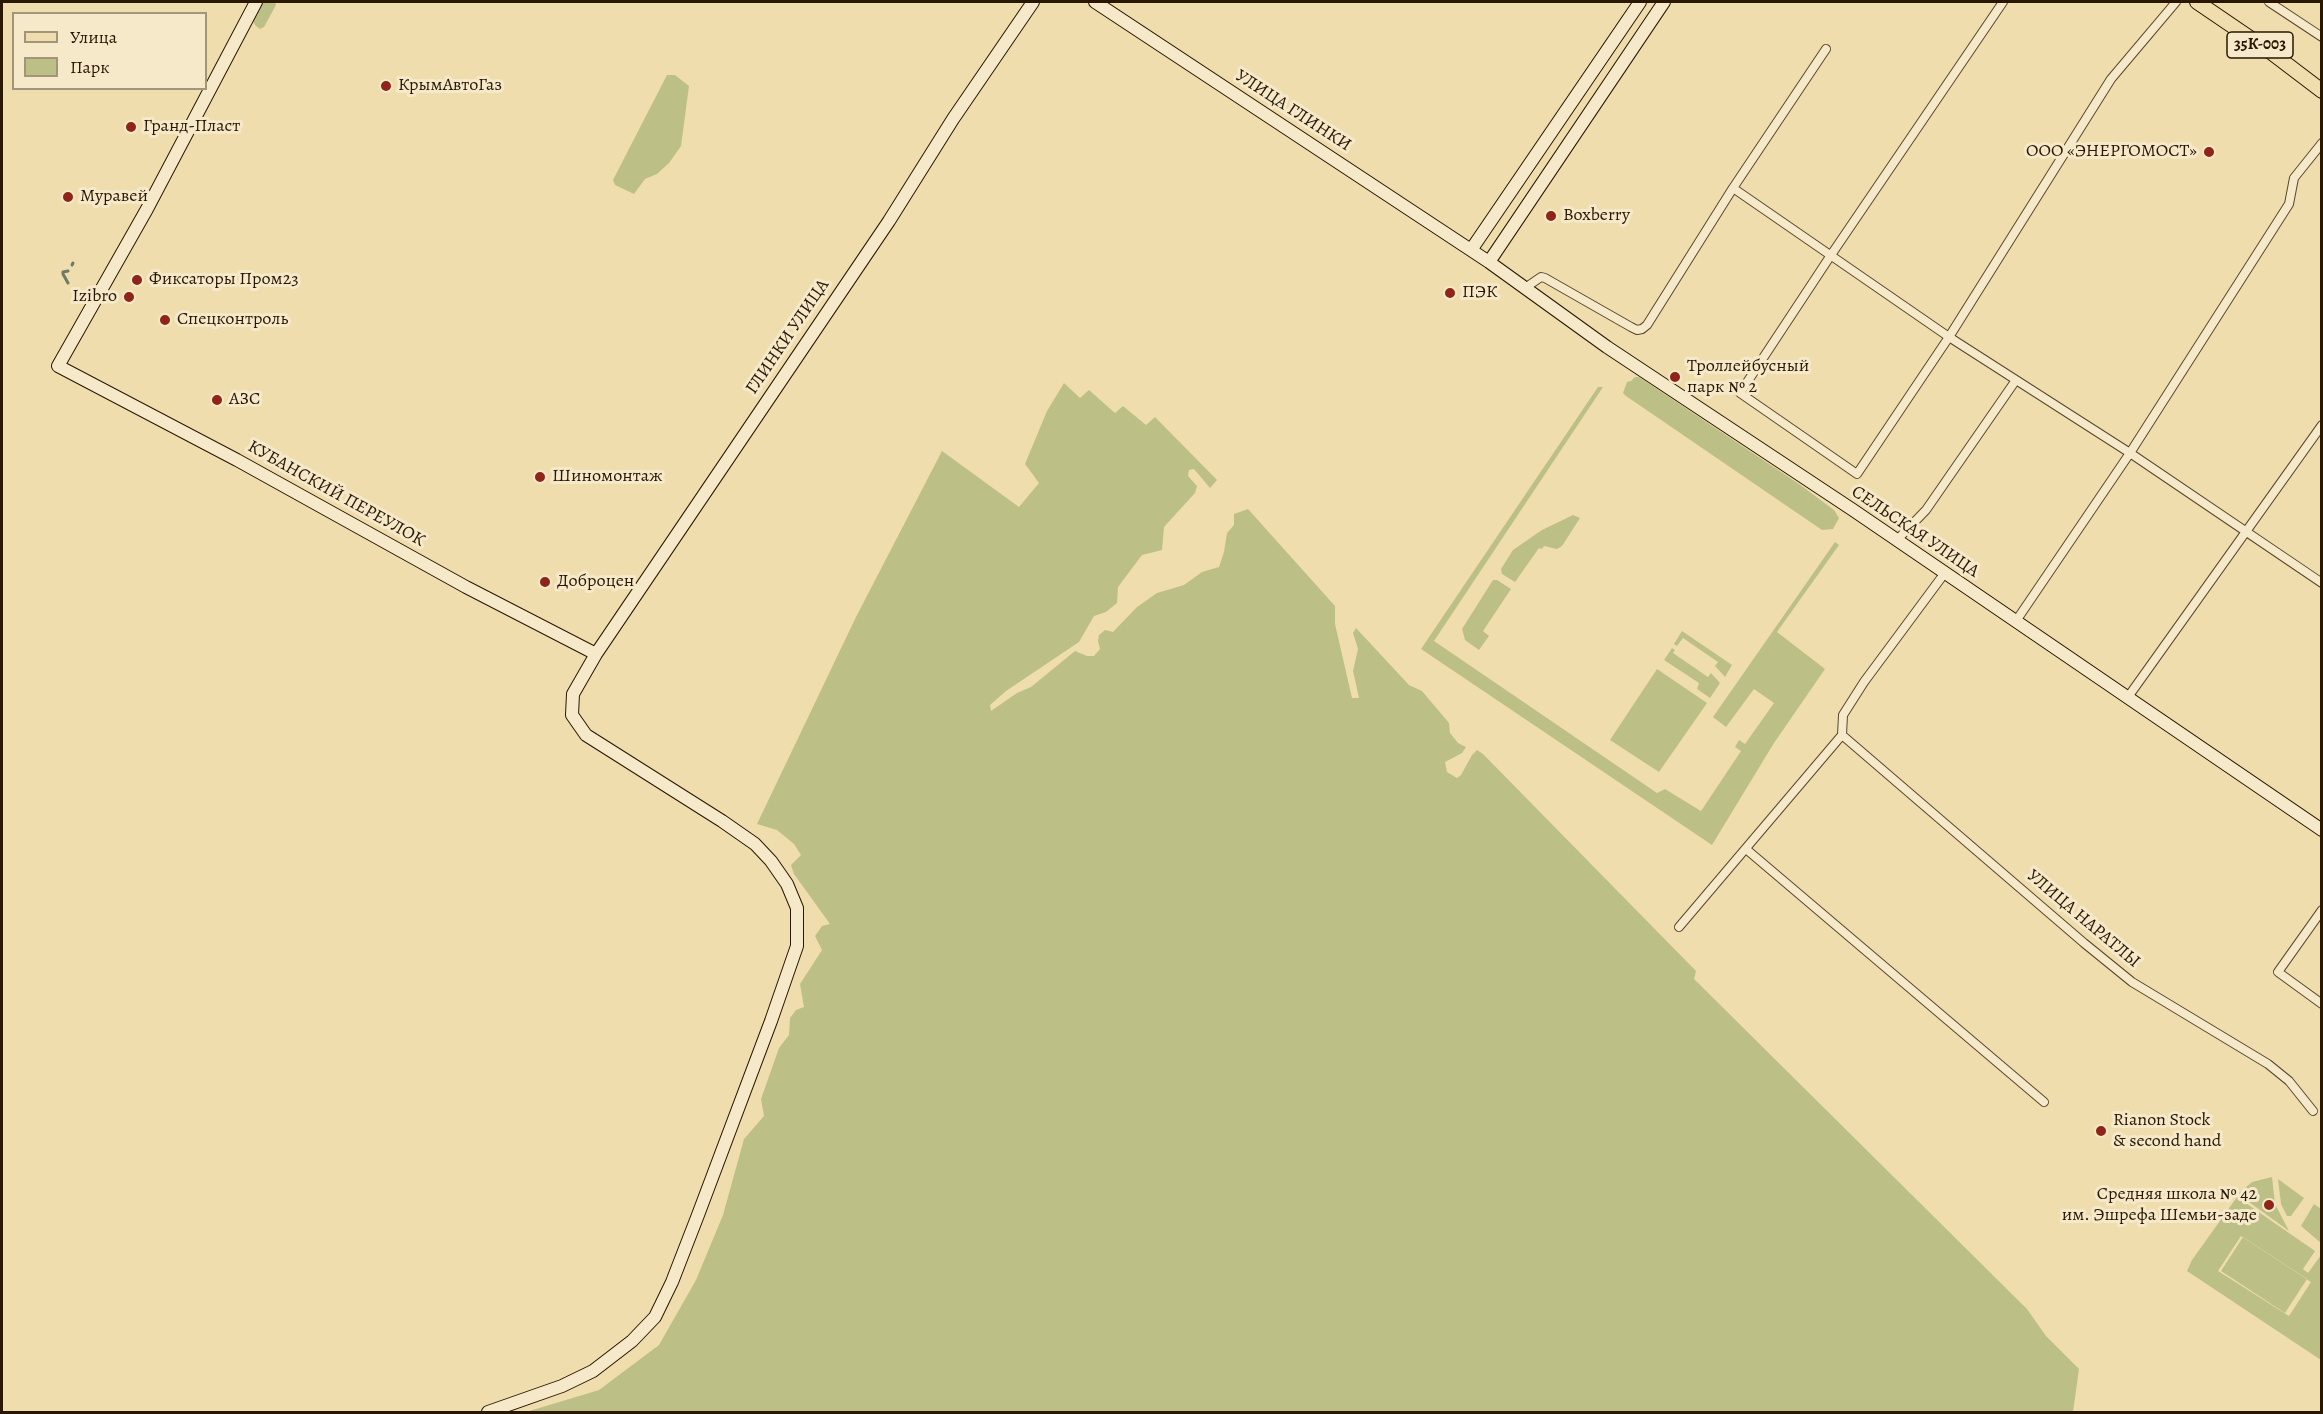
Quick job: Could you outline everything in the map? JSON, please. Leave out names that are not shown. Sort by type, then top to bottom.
[{"type":"main road","name":"КУБАНСКИЙ ПЕРЕУЛОК","points":[[256,2],[147,209],[58,366],[237,460],[466,587],[596,654]]},
{"type":"main road","name":"ГЛИНКИ УЛИЦА","points":[[489,1413],[562,1386],[593,1371],[632,1341],[655,1317],[672,1282],[739,1108],[789,972],[798,939],[797,908],[792,895],[779,872],[763,852],[722,821],[586,735],[572,716],[573,693],[596,654],[889,221],[953,119],[1033,2]]},
{"type":"main road","name":"УЛИЦА ГЛИНКИ","points":[[1095,2],[1489,262]]},
{"type":"main road","points":[[1471,250],[1640,2]]},
{"type":"main road","points":[[1489,262],[1664,2]]},
{"type":"main road","name":"35К-003","points":[[2197,2],[2272,53],[2322,91]]},
{"type":"main road","name":"СЕЛЬСКАЯ УЛИЦА","points":[[1489,262],[1607,347],[2016,621],[2322,830]]},
{"type":"street","points":[[2003,2],[1740,393],[1857,474],[1949,337],[2111,79],[2176,2]]},
{"type":"street","points":[[2269,2],[2322,37]]},
{"type":"street","points":[[1525,288],[1536,279],[1545,278],[1631,327],[1637,330],[1642,329],[1732,188],[1826,49]]},
{"type":"street","points":[[2016,621],[2130,453],[2289,204],[2294,178],[2322,143]]},
{"type":"street","points":[[1732,188],[1949,337],[2130,453],[2322,583]]},
{"type":"street","points":[[1896,541],[1926,510],[2016,380]]},
{"type":"street","points":[[2128,697],[2321,427]]},
{"type":"street","points":[[1679,927],[1842,735],[1843,715],[1855,696],[1944,574]]},
{"type":"street","name":"УЛИЦА НАРАТЛЫ","points":[[1842,735],[2132,982],[2268,1064],[2289,1082],[2313,1111]]},
{"type":"street","points":[[1746,849],[2044,1102]]},
{"type":"street","points":[[2322,910],[2278,972],[2322,1005]]},
{"type":"green space","points":[[275,2],[276,5],[264,27],[260,29],[253,21],[263,3]]},
{"type":"green space","points":[[667,75],[675,75],[689,86],[681,146],[669,163],[657,174],[645,179],[634,194],[615,185],[613,180]]},
{"type":"green space","points":[[1639,377],[1834,510],[1839,518],[1833,529],[1822,530],[1626,396],[1623,393],[1627,382]]},
{"type":"green space","points":[[1064,383],[1080,398],[1089,390],[1115,413],[1123,406],[1146,425],[1155,417],[1217,480],[1210,488],[1194,469],[1189,470],[1188,476],[1197,486],[1195,493],[1164,527],[1162,550],[1142,555],[1118,587],[1117,603],[1106,612],[1094,616],[1079,642],[1006,691],[990,705],[991,711],[1017,693],[1031,687],[1075,651],[1094,656],[1100,649],[1099,635],[1105,630],[1113,632],[1137,607],[1157,593],[1184,585],[1202,572],[1219,567],[1227,533],[1234,525],[1234,514],[1248,509],[1335,606],[1335,624],[1352,698],[1359,698],[1353,671],[1358,649],[1353,633],[1356,628],[1409,685],[1422,691],[1449,723],[1450,733],[1458,743],[1466,747],[1462,753],[1445,762],[1447,772],[1457,778],[1477,750],[1483,754],[1696,971],[1694,979],[2027,1309],[2046,1336],[2079,1369],[2073,1412],[526,1412],[599,1390],[659,1345],[696,1280],[723,1215],[744,1139],[764,1116],[761,1099],[779,1048],[789,1035],[790,1018],[796,1010],[804,1007],[800,984],[822,950],[815,936],[822,926],[830,924],[794,874],[791,865],[801,855],[794,844],[777,830],[757,824],[856,617],[942,451],[1019,507],[1039,483],[1025,464],[1047,411]]},
{"type":"green space","points":[[1598,387],[1603,387],[1434,641],[1657,793],[1665,789],[1701,811],[1741,751],[1735,747],[1739,740],[1745,744],[1774,703],[1754,689],[1726,727],[1713,717],[1835,542],[1839,545],[1777,632],[1825,669],[1774,743],[1712,845],[1421,649]]},
{"type":"green space","points":[[1573,515],[1580,518],[1562,546],[1557,549],[1544,546],[1542,549],[1539,548],[1515,582],[1502,574],[1501,569],[1513,550],[1542,530]]},
{"type":"green space","points":[[1493,580],[1511,589],[1483,631],[1489,636],[1479,650],[1465,640],[1462,629]]},
{"type":"green space","points":[[1682,631],[1732,665],[1725,677],[1715,666],[1718,662],[1683,638],[1677,646],[1674,644]]},
{"type":"green space","points":[[1672,648],[1675,650],[1673,653],[1708,677],[1711,673],[1720,683],[1710,698],[1697,689],[1699,683],[1664,660]]},
{"type":"green space","points":[[1657,669],[1707,703],[1659,772],[1610,740]]},
{"type":"green space","points":[[2272,1177],[2275,1204],[2289,1231],[2238,1194],[2252,1182]]},
{"type":"green space","points":[[2278,1179],[2304,1198],[2291,1216],[2287,1216],[2281,1204]]},
{"type":"green space","points":[[2237,1197],[2315,1251],[2303,1269],[2308,1273],[2321,1255],[2321,1360],[2187,1271],[2192,1260]],"holes":[[[2241,1236],[2311,1282],[2289,1316],[2218,1271]]]},
{"type":"green space","points":[[2314,1204],[2321,1209],[2321,1243],[2301,1226]]},
{"type":"green space","points":[[2243,1237],[2307,1279],[2285,1313],[2221,1271]]},
{"type":"waterway","points":[[68,271],[63,272],[68,283]]},
{"type":"place","name":"КрымАвтоГаз","points":[[386,86]]},
{"type":"place","name":"Гранд-Пласт","points":[[131,127]]},
{"type":"place","name":"ООО «ЭНЕРГОМОСТ»","points":[[2209,152]]},
{"type":"place","name":"Муравей","points":[[68,197]]},
{"type":"place","name":"Boxberry","points":[[1551,216]]},
{"type":"place","name":"Фиксаторы Пром23","points":[[137,280]]},
{"type":"place","name":"ПЭК","points":[[1450,293]]},
{"type":"place","name":"Izibro","points":[[129,297]]},
{"type":"place","name":"Спецконтроль","points":[[165,320]]},
{"type":"place","name":"Троллейбусный парк № 2","points":[[1675,377]]},
{"type":"place","name":"АЗС","points":[[217,400]]},
{"type":"place","name":"Шиномонтаж","points":[[540,477]]},
{"type":"place","name":"Доброцен","points":[[545,582]]},
{"type":"place","name":"Rianon Stock & second hand","points":[[2101,1131]]},
{"type":"place","name":"Средняя школа № 42 им. Эшрефа Шемьи-заде","points":[[2269,1205]]}]
